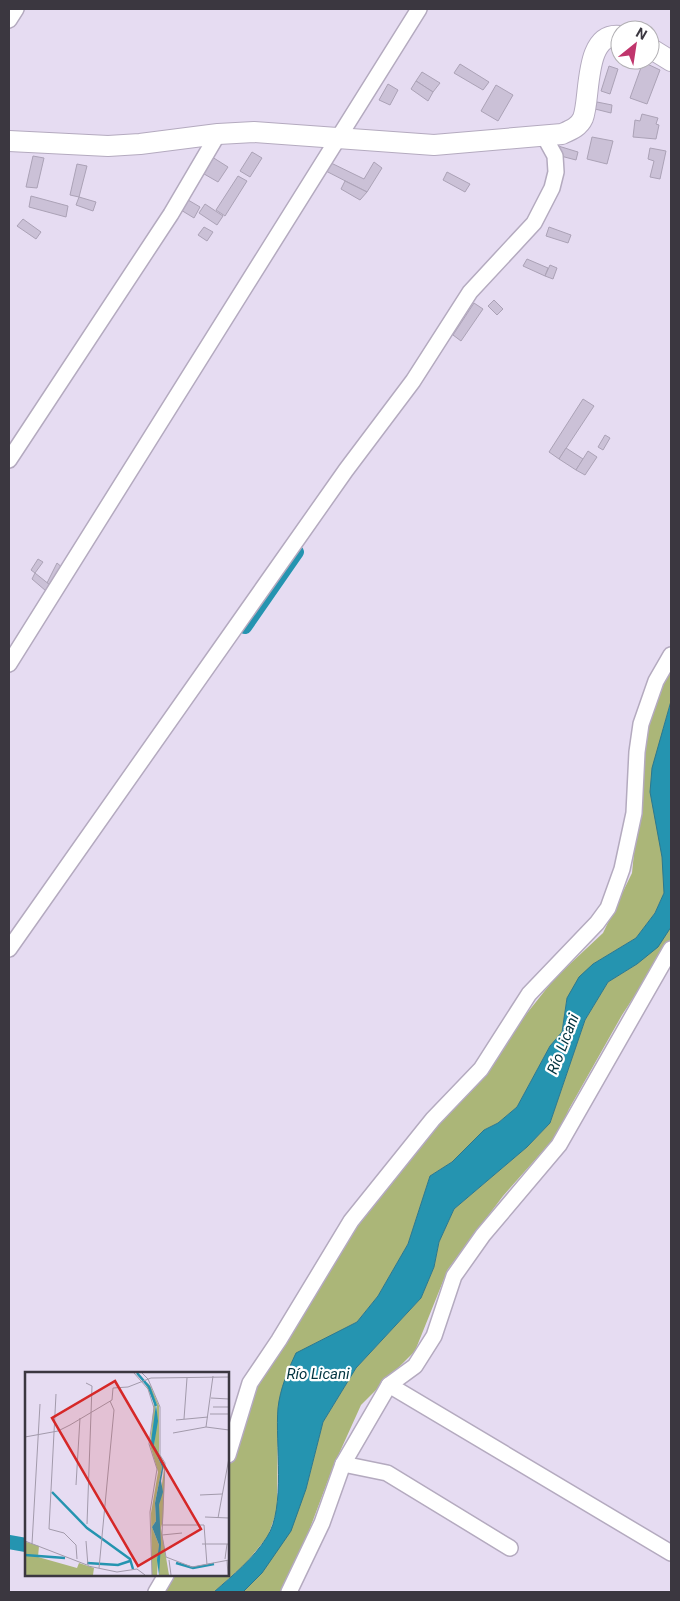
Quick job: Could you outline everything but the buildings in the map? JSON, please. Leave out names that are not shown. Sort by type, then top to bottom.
[{"type":"main road","points":[[9,140],[108,146],[218,134],[284,133],[434,145],[562,134],[576,128],[583,119],[587,82],[594,56],[602,43],[610,39]]},
{"type":"main road","points":[[660,54],[671,61]]},
{"type":"street","points":[[9,20],[16,9]]},
{"type":"street","points":[[9,664],[419,9]]},
{"type":"street","points":[[9,460],[170,214],[218,134]]},
{"type":"street","points":[[9,949],[346,470],[413,381],[470,292],[534,223],[552,188],[556,172],[555,156],[544,136]]},
{"type":"street","points":[[229,1452],[250,1383],[351,1221],[433,1119],[481,1068],[529,994],[597,923],[608,908],[620,876],[634,813],[637,752],[641,724],[656,681],[671,655]]},
{"type":"street","points":[[289,1592],[322,1523],[343,1464],[389,1385],[415,1366],[434,1336],[454,1276],[483,1235],[559,1144],[671,949]]},
{"type":"street","points":[[389,1385],[671,1552]]},
{"type":"street","points":[[343,1464],[387,1473],[510,1548]]},
{"type":"street","points":[[156,1592],[165,1576]]},
{"type":"green space","points":[[671,668],[671,701],[663,729],[664,893],[655,913],[636,938],[593,964],[567,998],[562,1032],[550,1046],[517,1107],[498,1123],[484,1130],[452,1162],[430,1176],[408,1244],[378,1296],[357,1322],[312,1345],[278,1407],[277,1510],[268,1536],[246,1563],[214,1592],[163,1592],[171,1576],[229,1576],[229,1459],[249,1397],[353,1232],[555,978],[603,933],[632,873],[646,735],[664,678]]},
{"type":"green space","points":[[671,927],[671,940],[622,1015],[569,1109],[558,1134],[503,1196],[448,1269],[415,1351],[361,1405],[333,1467],[286,1592],[243,1592],[262,1573],[306,1489],[323,1422],[356,1368],[421,1298],[434,1267],[439,1242],[454,1209],[527,1147],[550,1123],[585,1020],[608,982],[637,964]]},
{"type":"water","name":"Río Licani","points":[[671,701],[671,927],[658,947],[637,964],[608,982],[585,1020],[550,1123],[527,1147],[454,1209],[439,1242],[434,1267],[421,1298],[356,1368],[323,1422],[306,1489],[291,1531],[262,1573],[243,1592],[214,1592],[255,1552],[267,1537],[273,1525],[278,1493],[278,1408],[282,1387],[296,1353],[357,1322],[378,1296],[408,1244],[430,1176],[452,1162],[484,1130],[498,1123],[517,1107],[550,1046],[562,1032],[567,998],[579,977],[593,964],[636,938],[655,913],[664,893],[662,857],[650,792],[652,768]]},
{"type":"waterway","points":[[245,627],[297,552]]},
{"type":"waterway","points":[[9,1542],[25,1545]]}]
